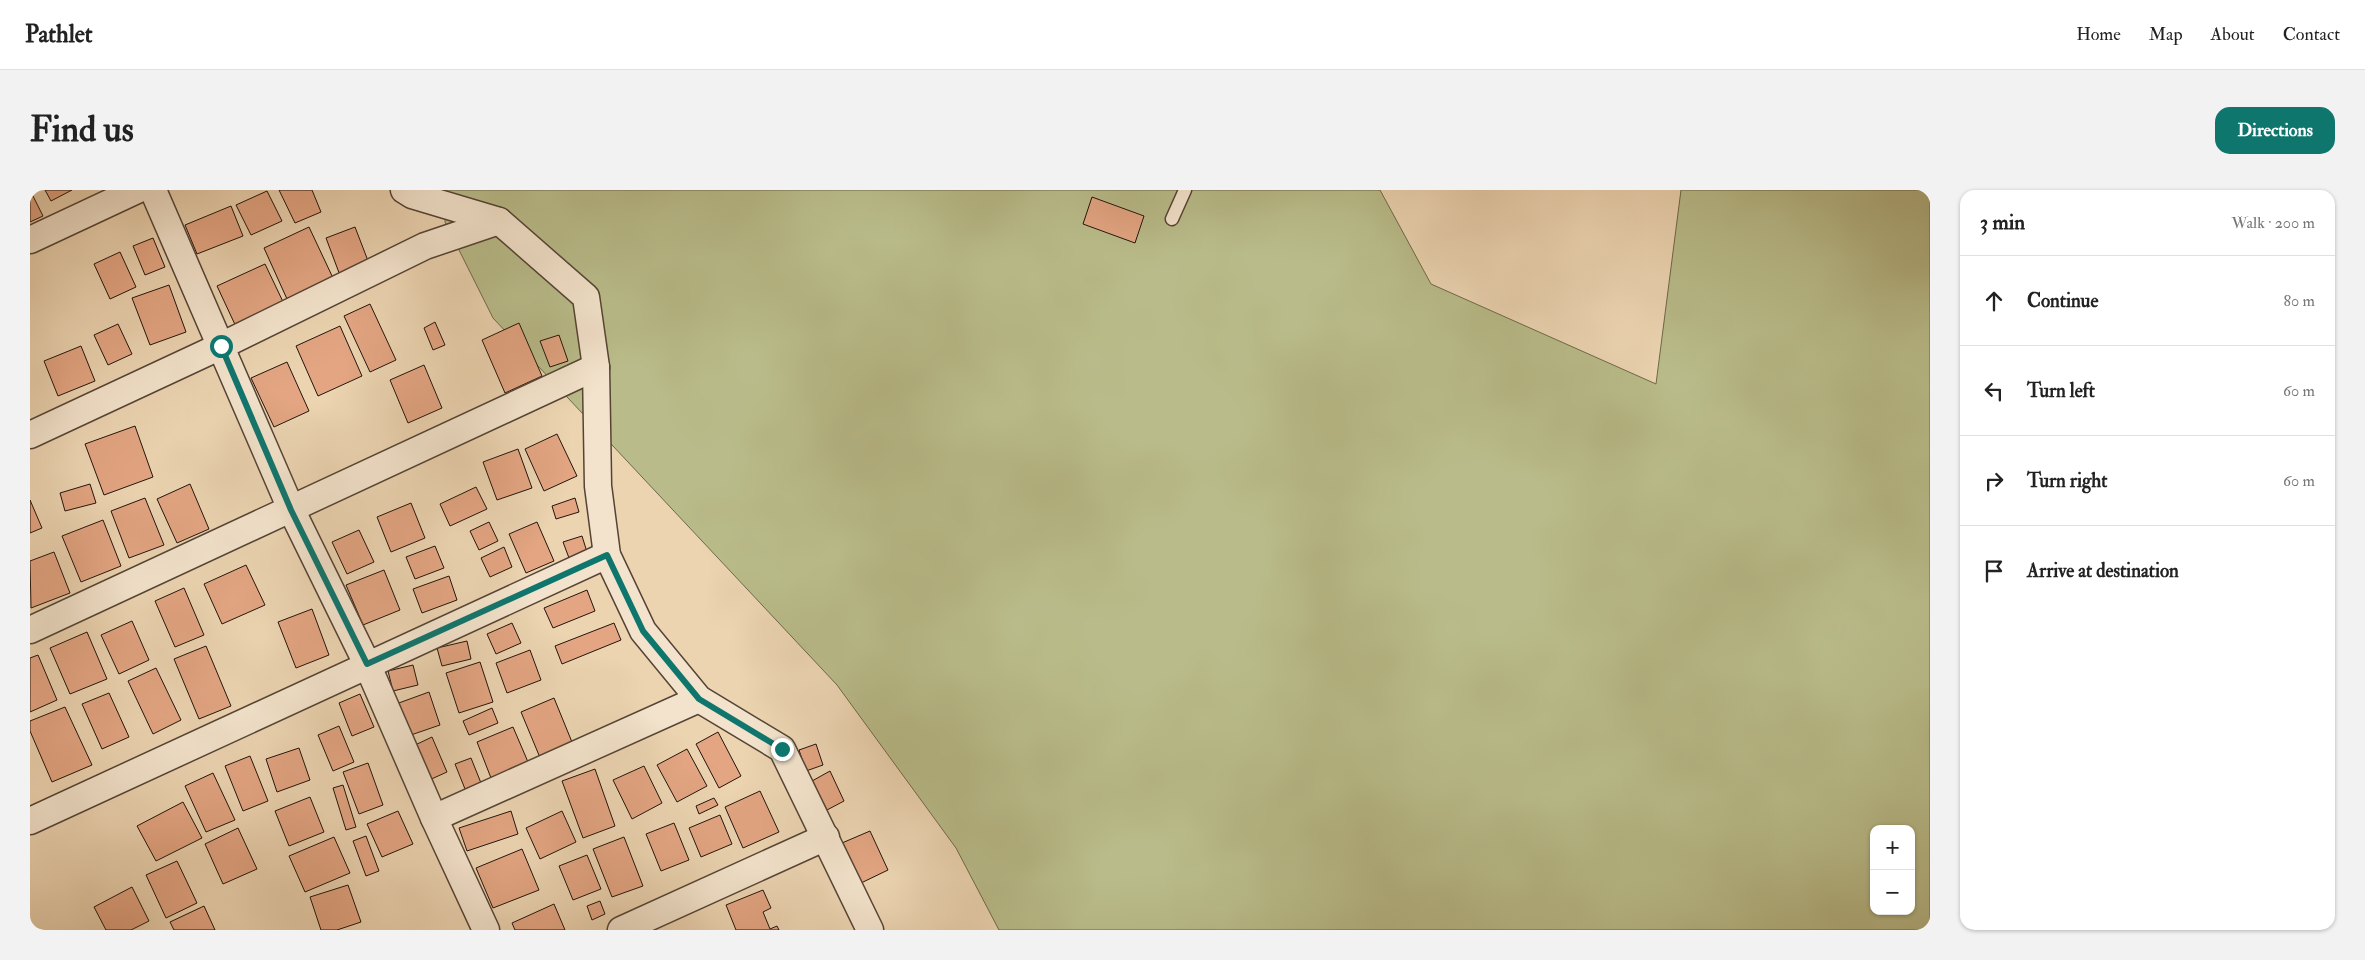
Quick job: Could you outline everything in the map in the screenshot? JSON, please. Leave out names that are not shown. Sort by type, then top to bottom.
[{"type":"street","points":[[30,240],[136,190]]},
{"type":"street","points":[[153,190],[291,510],[367,664],[434,818],[486,930]]},
{"type":"street","points":[[404,190],[412,195],[499,221],[586,296],[596,367],[598,486],[607,555],[643,631],[699,699],[782,749],[870,930]]},
{"type":"street","points":[[30,435],[221,346],[425,246],[499,221]]},
{"type":"street","points":[[30,630],[596,367]]},
{"type":"street","points":[[30,821],[607,555]]},
{"type":"street","points":[[434,818],[699,699]]},
{"type":"street","points":[[621,930],[826,837]]},
{"type":"lane","points":[[1172,219],[1185,190]]},
{"type":"green space","points":[[445,190],[1380,190],[1431,284],[1656,384],[1681,190],[1930,190],[1930,930],[999,930],[956,848],[837,685],[493,318],[445,222]]},
{"type":"building","points":[[30,190],[43,216],[30,222]]},
{"type":"building","points":[[45,190],[72,190],[51,201]]},
{"type":"building","points":[[279,190],[312,190],[321,212],[295,223]]},
{"type":"building","points":[[267,191],[282,221],[251,235],[236,205]]},
{"type":"building","points":[[1092,197],[1144,216],[1135,243],[1083,224]]},
{"type":"building","points":[[231,206],[243,236],[197,254],[185,225]]},
{"type":"building","points":[[309,227],[333,278],[287,299],[264,248]]},
{"type":"building","points":[[355,227],[370,266],[341,278],[326,238]]},
{"type":"building","points":[[153,238],[165,267],[145,275],[133,246]]},
{"type":"building","points":[[120,252],[136,287],[110,299],[94,264]]},
{"type":"building","points":[[265,264],[286,308],[238,331],[217,286]]},
{"type":"building","points":[[169,285],[186,332],[150,345],[132,298]]},
{"type":"building","points":[[370,304],[396,360],[370,372],[344,316]]},
{"type":"building","points":[[435,322],[445,345],[433,350],[424,328]]},
{"type":"building","points":[[519,323],[542,376],[505,393],[482,340]]},
{"type":"building","points":[[118,324],[132,354],[108,365],[94,335]]},
{"type":"building","points":[[340,326],[362,376],[318,396],[296,346]]},
{"type":"building","points":[[559,335],[568,361],[550,367],[540,341]]},
{"type":"building","points":[[81,346],[95,381],[58,396],[44,361]]},
{"type":"building","points":[[287,362],[309,411],[274,427],[251,378]]},
{"type":"building","points":[[424,365],[442,408],[408,423],[390,380]]},
{"type":"building","points":[[135,426],[153,477],[104,495],[85,444]]},
{"type":"building","points":[[557,434],[577,476],[544,491],[525,449]]},
{"type":"building","points":[[518,449],[532,488],[497,500],[483,462]]},
{"type":"building","points":[[90,484],[96,503],[65,511],[60,493]]},
{"type":"building","points":[[190,484],[209,529],[177,543],[157,499]]},
{"type":"building","points":[[476,487],[487,509],[450,526],[440,504]]},
{"type":"building","points":[[145,498],[164,545],[129,558],[111,511]]},
{"type":"building","points":[[575,498],[579,512],[556,519],[552,506]]},
{"type":"building","points":[[30,500],[42,528],[30,533]]},
{"type":"building","points":[[411,503],[425,538],[391,552],[377,517]]},
{"type":"building","points":[[103,520],[121,566],[81,582],[62,536]]},
{"type":"building","points":[[489,522],[498,541],[479,550],[470,531]]},
{"type":"building","points":[[537,522],[554,561],[526,573],[509,534]]},
{"type":"building","points":[[359,530],[374,562],[347,574],[332,542]]},
{"type":"building","points":[[582,536],[587,552],[569,558],[563,542]]},
{"type":"building","points":[[435,546],[444,568],[415,579],[406,557]]},
{"type":"building","points":[[504,547],[512,567],[490,577],[481,558]]},
{"type":"building","points":[[54,552],[70,593],[31,608],[30,561]]},
{"type":"building","points":[[246,565],[265,605],[222,624],[204,584]]},
{"type":"building","points":[[384,570],[400,610],[363,625],[346,585]]},
{"type":"building","points":[[449,576],[457,600],[422,613],[413,589]]},
{"type":"building","points":[[184,588],[204,635],[175,647],[155,601]]},
{"type":"building","points":[[587,590],[595,611],[553,628],[544,608]]},
{"type":"building","points":[[312,609],[329,655],[296,668],[278,622]]},
{"type":"building","points":[[132,621],[149,660],[119,674],[101,635]]},
{"type":"building","points":[[512,623],[521,643],[496,654],[487,634]]},
{"type":"building","points":[[614,623],[621,640],[562,664],[555,646]]},
{"type":"building","points":[[87,632],[107,679],[70,694],[50,648]]},
{"type":"building","points":[[467,641],[471,659],[442,666],[437,648]]},
{"type":"building","points":[[206,646],[231,706],[199,719],[174,659]]},
{"type":"building","points":[[530,650],[541,680],[507,693],[496,663]]},
{"type":"building","points":[[38,655],[57,700],[30,712],[30,658]]},
{"type":"building","points":[[480,662],[493,702],[459,713],[446,673]]},
{"type":"building","points":[[413,665],[418,685],[393,691],[388,671]]},
{"type":"building","points":[[156,668],[181,720],[153,734],[128,681]]},
{"type":"building","points":[[429,692],[440,725],[408,736],[396,704]]},
{"type":"building","points":[[109,693],[129,737],[102,749],[82,704]]},
{"type":"building","points":[[360,694],[374,727],[352,736],[339,703]]},
{"type":"building","points":[[554,698],[574,747],[541,760],[521,712]]},
{"type":"building","points":[[65,707],[92,765],[52,782],[30,731],[30,721]]},
{"type":"building","points":[[492,708],[498,723],[469,735],[463,721]]},
{"type":"building","points":[[339,726],[354,762],[333,771],[318,735]]},
{"type":"building","points":[[513,727],[528,762],[491,778],[477,742]]},
{"type":"building","points":[[718,732],[741,776],[719,788],[696,744]]},
{"type":"building","points":[[432,737],[447,772],[427,781],[411,747]]},
{"type":"building","points":[[816,744],[823,765],[806,771],[799,750]]},
{"type":"building","points":[[299,748],[310,780],[277,792],[266,759]]},
{"type":"building","points":[[687,749],[707,786],[677,802],[657,765]]},
{"type":"building","points":[[250,756],[268,801],[243,811],[225,766]]},
{"type":"building","points":[[471,758],[481,783],[465,789],[455,764]]},
{"type":"building","points":[[368,763],[383,805],[359,814],[343,772]]},
{"type":"building","points":[[644,766],[662,803],[632,819],[613,780]]},
{"type":"building","points":[[595,769],[615,826],[583,838],[562,781]]},
{"type":"building","points":[[830,771],[844,801],[827,810],[812,781]]},
{"type":"building","points":[[213,773],[235,820],[206,832],[185,786]]},
{"type":"building","points":[[343,785],[356,827],[346,830],[333,788]]},
{"type":"building","points":[[760,791],[779,832],[743,848],[725,807]]},
{"type":"building","points":[[310,797],[324,832],[289,846],[275,811]]},
{"type":"building","points":[[714,798],[718,805],[699,814],[696,806]]},
{"type":"building","points":[[183,802],[202,838],[156,861],[137,826]]},
{"type":"building","points":[[398,811],[413,844],[382,857],[367,824]]},
{"type":"building","points":[[511,811],[518,834],[467,851],[459,828]]},
{"type":"building","points":[[562,811],[576,842],[540,859],[526,828]]},
{"type":"building","points":[[720,815],[732,844],[701,857],[689,828]]},
{"type":"building","points":[[674,823],[689,860],[661,871],[646,834]]},
{"type":"building","points":[[238,828],[257,869],[223,884],[205,844]]},
{"type":"building","points":[[870,831],[888,870],[861,883],[842,843]]},
{"type":"building","points":[[366,836],[379,871],[366,876],[353,841]]},
{"type":"building","points":[[334,837],[350,873],[305,892],[289,856]]},
{"type":"building","points":[[624,837],[643,886],[612,897],[593,849]]},
{"type":"building","points":[[522,849],[539,890],[493,908],[476,868]]},
{"type":"building","points":[[587,855],[601,889],[573,900],[559,866]]},
{"type":"building","points":[[177,861],[197,903],[166,918],[146,875]]},
{"type":"building","points":[[348,885],[361,922],[337,930],[321,930],[310,897]]},
{"type":"building","points":[[132,887],[149,921],[131,930],[106,930],[94,907]]},
{"type":"building","points":[[763,890],[771,908],[763,912],[770,929],[777,926],[779,930],[736,930],[726,905]]},
{"type":"building","points":[[600,901],[605,914],[592,920],[587,906]]},
{"type":"building","points":[[554,904],[565,930],[515,930],[512,923]]},
{"type":"building","points":[[204,906],[215,930],[174,930],[170,922]]},
{"type":"route","points":[[221,346],[291,510],[367,664],[607,555],[643,631],[699,699],[782,749]]}]
